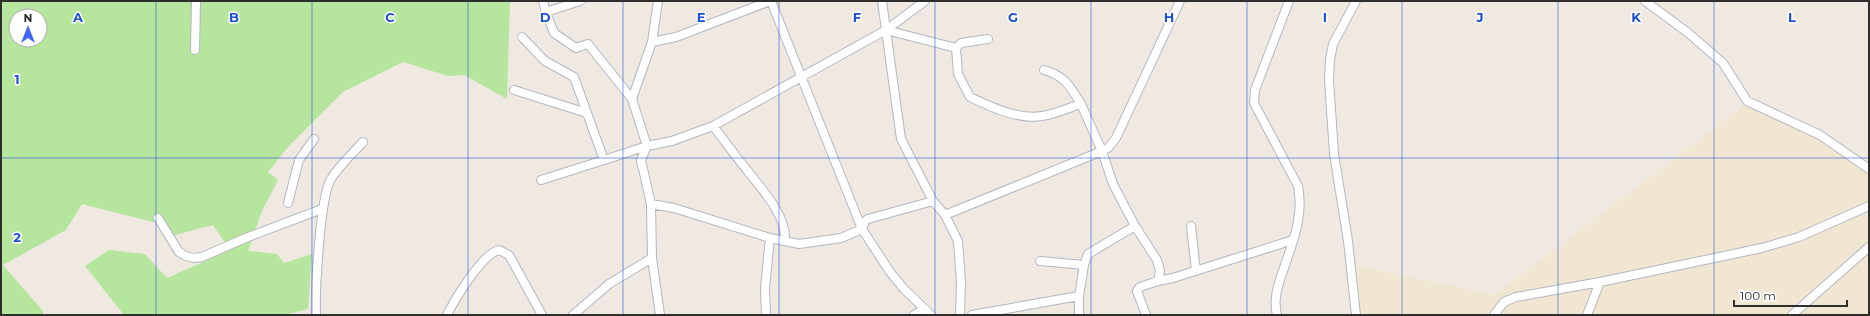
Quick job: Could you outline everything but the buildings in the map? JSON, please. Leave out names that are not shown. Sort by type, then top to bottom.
[{"type":"street","points":[[195,50],[196,1]]},
{"type":"street","points":[[543,1],[554,33],[557,37],[576,48],[588,44],[632,99],[647,146],[641,160],[651,204],[652,258],[660,315]]},
{"type":"street","points":[[546,12],[580,1]]},
{"type":"street","points":[[632,99],[652,42],[658,1]]},
{"type":"street","points":[[652,42],[676,37],[771,1],[862,229],[890,272],[904,289],[928,312]]},
{"type":"street","points":[[882,1],[901,139],[933,201],[945,215],[958,241],[961,282],[960,315]]},
{"type":"street","points":[[541,180],[713,126],[886,30],[925,1]]},
{"type":"street","points":[[945,215],[1108,148],[1116,138],[1180,1]]},
{"type":"street","points":[[1277,315],[1274,304],[1279,281],[1300,216],[1301,202],[1298,186],[1254,103],[1255,90],[1289,1]]},
{"type":"street","points":[[1356,1],[1333,44],[1330,60],[1329,80],[1334,154],[1348,241],[1356,315]]},
{"type":"street","points":[[1645,1],[1687,32],[1723,63],[1747,101],[1820,135],[1869,169]]},
{"type":"street","points":[[886,30],[956,48]]},
{"type":"street","points":[[522,37],[545,61],[574,77],[604,160]]},
{"type":"street","points":[[988,39],[961,43],[956,48],[958,74],[963,87],[970,97],[1001,110],[1036,117],[1081,104]]},
{"type":"street","points":[[1044,70],[1054,73],[1064,79],[1081,104],[1102,150],[1113,184],[1135,226],[1157,260],[1160,272],[1158,281]]},
{"type":"street","points":[[514,90],[587,113]]},
{"type":"street","points":[[713,126],[765,194],[776,211],[784,228],[784,242]]},
{"type":"street","points":[[288,203],[299,160],[314,139]]},
{"type":"street","points":[[316,315],[322,209],[330,180],[363,142]]},
{"type":"street","points":[[651,204],[674,208],[770,238],[799,244],[815,243],[841,238],[862,229],[865,221],[868,219],[933,201]]},
{"type":"street","points":[[1494,315],[1504,302],[1516,297],[1600,282],[1762,248],[1799,237],[1869,206]]},
{"type":"street","points":[[158,218],[179,252],[194,258],[202,257],[248,237],[322,209]]},
{"type":"street","points":[[1079,315],[1079,296],[1084,265],[1088,254],[1093,249],[1135,226]]},
{"type":"street","points":[[1191,226],[1196,271]]},
{"type":"street","points":[[766,315],[765,288],[770,238]]},
{"type":"street","points":[[1146,315],[1137,291],[1140,287],[1293,240]]},
{"type":"street","points":[[1792,315],[1869,246]]},
{"type":"street","points":[[447,315],[466,282],[490,254],[499,250],[510,255],[542,315]]},
{"type":"street","points":[[573,315],[609,284],[652,258]]},
{"type":"street","points":[[1040,261],[1084,265]]},
{"type":"street","points":[[1587,315],[1600,282]]},
{"type":"street","points":[[972,315],[1079,296]]},
{"type":"street","points":[[914,315],[928,312]]},
{"type":"shaded area","points":[[1744,105],[1817,136],[1869,173],[1869,315],[1360,315],[1354,265],[1495,295]]},
{"type":"green space","points":[[1,1],[510,1],[507,99],[464,75],[448,76],[403,62],[343,92],[288,147],[268,172],[278,180],[262,211],[248,251],[277,254],[284,263],[312,254],[308,309],[285,315],[124,315],[85,266],[109,250],[145,254],[167,278],[230,250],[213,225],[164,238],[157,223],[82,204],[66,230],[3,265],[43,311],[43,315],[1,315]]}]
